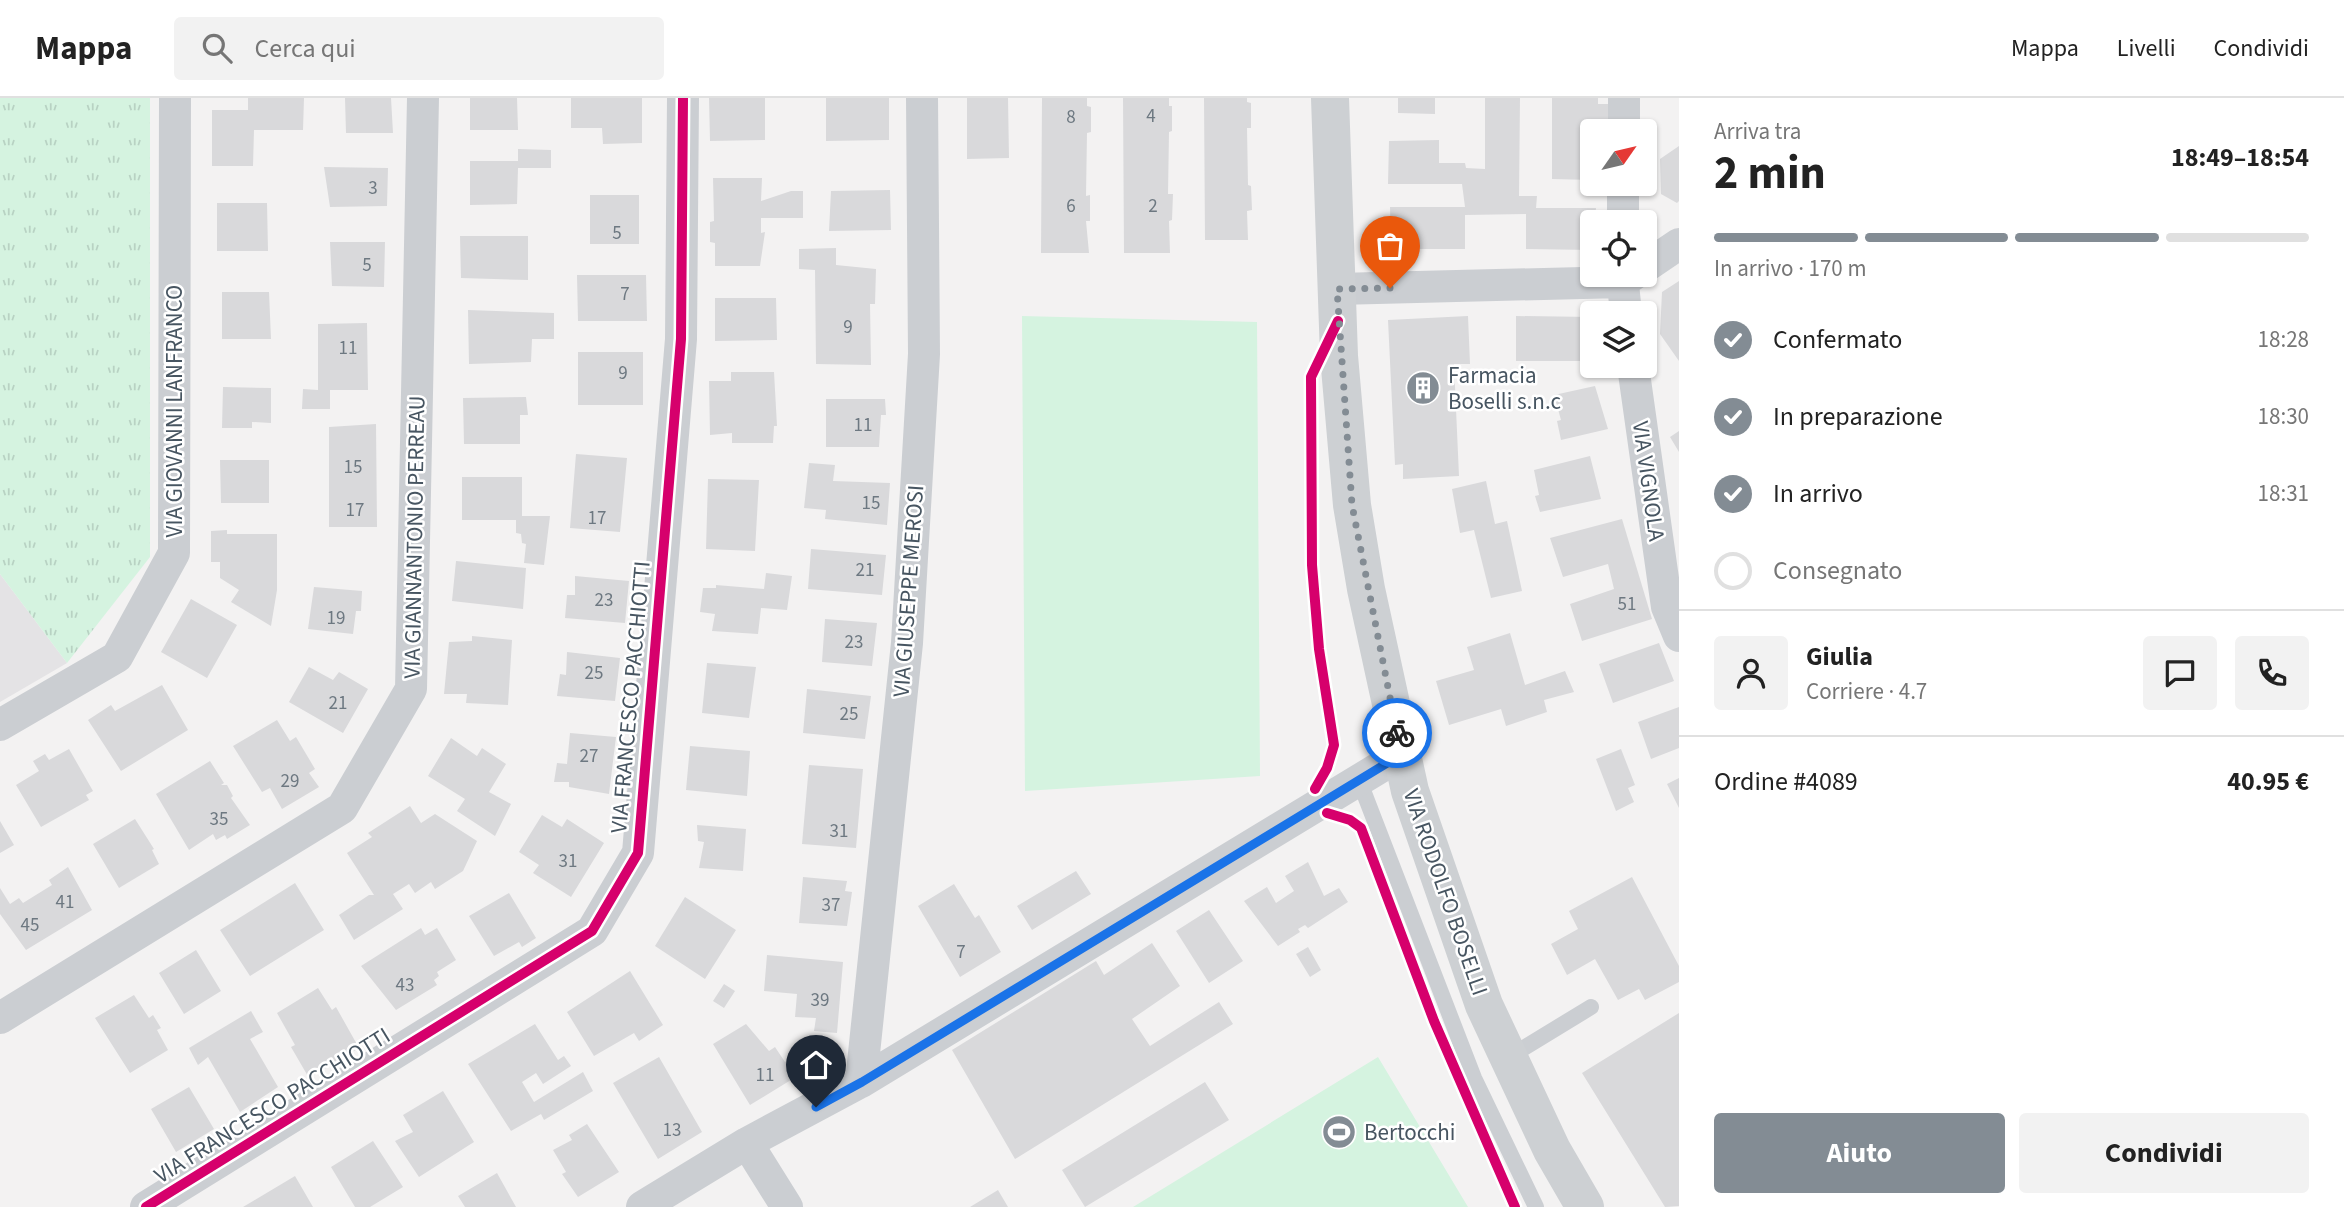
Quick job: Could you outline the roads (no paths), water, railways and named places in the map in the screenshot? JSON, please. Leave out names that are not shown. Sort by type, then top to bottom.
[{"type":"street","name":"VIA GIOVANNI LANFRANCO","points":[[0,725],[117,657],[174,553],[175,98]]},
{"type":"street","name":"VIA GIANNANTONIO PERREAU","points":[[0,1018],[342,808],[411,689],[423,98]]},
{"type":"street","name":"VIA FRANCESCO PACCHIOTTI","points":[[146,1207],[593,931],[638,853],[681,339],[683,98]]},
{"type":"street","name":"VIA GIUSEPPE MEROSI","points":[[862,1082],[907,643],[923,354],[922,98]]},
{"type":"street","name":"VIA RODOLFO BOSELLI","points":[[1330,98],[1337,289],[1352,505],[1410,791],[1484,1004],[1552,1150],[1585,1207]]},
{"type":"street","points":[[1624,98],[1624,119]]},
{"type":"street","points":[[1657,258],[1679,244]]},
{"type":"street","points":[[1337,289],[1580,277]]},
{"type":"street","name":"VIA VIGNOLA","points":[[1635,378],[1669,550],[1667,607],[1679,636]]},
{"type":"street","points":[[642,1207],[747,1143],[862,1082],[1402,754]]},
{"type":"street","points":[[747,1143],[787,1207]]},
{"type":"lane","points":[[1359,780],[1474,1079],[1536,1207]]},
{"type":"lane","points":[[1509,1057],[1591,1007]]},
{"type":"place","name":"Farmacia Boselli s.n.c","points":[[1423,388]]},
{"type":"place","name":"Bertocchi","points":[[1339,1132]]}]
